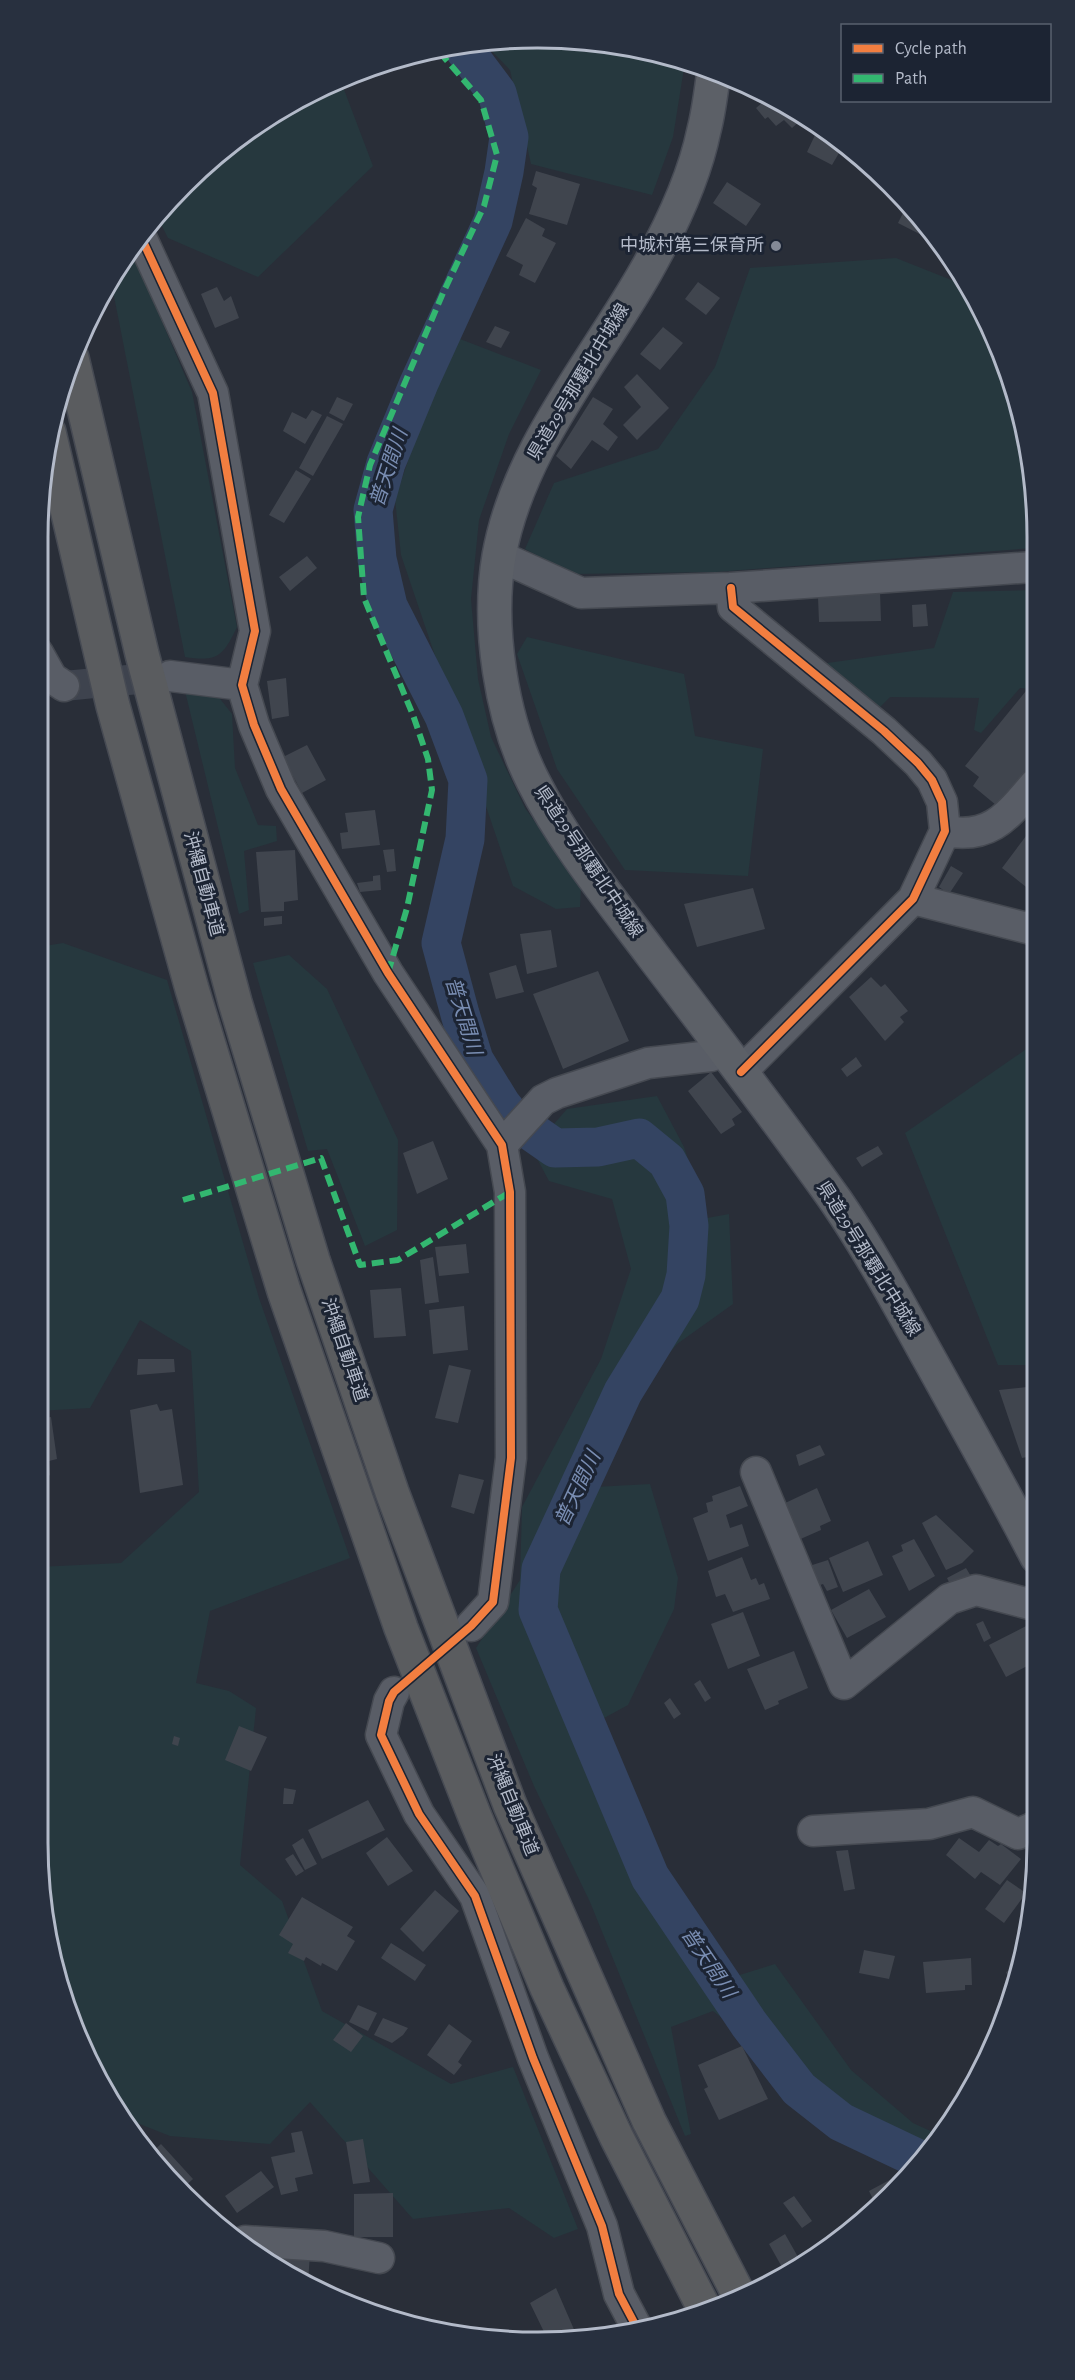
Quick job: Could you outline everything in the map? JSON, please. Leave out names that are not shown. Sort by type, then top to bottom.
[{"type":"highway","name":"沖縄自動車道","points":[[76,375],[142,654],[235,1002],[313,1260],[381,1459],[510,1805],[649,2121],[736,2290]]},
{"type":"highway","name":"沖縄自動車道","points":[[55,457],[112,706],[192,989],[284,1291],[401,1628],[475,1817],[547,1988],[616,2136],[702,2304]]},
{"type":"main road","name":"県道29号那覇北中城線","points":[[713,80],[705,129],[697,158],[674,215],[645,273],[539,445],[518,490],[499,556],[496,587],[496,635],[505,699],[521,753],[532,780],[606,894],[838,1204],[869,1253],[1001,1485],[1027,1537]]},
{"type":"street","points":[[145,246],[213,393],[255,631],[242,685],[254,725],[281,789],[388,974],[502,1144],[510,1192],[511,1458],[494,1602],[471,1626]]},
{"type":"street","points":[[499,556],[581,593],[731,588],[1027,567]]},
{"type":"street","points":[[502,1144],[543,1100],[648,1063],[711,1056],[733,1061],[913,899],[945,831],[942,802],[932,780],[918,763],[884,731],[733,607],[731,588]]},
{"type":"street","points":[[48,672],[51,678],[64,686]]},
{"type":"street","points":[[171,675],[242,685]]},
{"type":"street","points":[[945,831],[970,832],[990,827],[1003,820],[1027,793]]},
{"type":"street","points":[[913,899],[1027,928]]},
{"type":"street","points":[[756,1472],[844,1684],[948,1599],[976,1590],[1027,1603]]},
{"type":"street","points":[[394,1692],[389,1701],[381,1735],[419,1814],[475,1896],[532,2058],[602,2226],[619,2294],[634,2323]]},
{"type":"street","points":[[813,1831],[929,1824],[973,1812],[1018,1834],[1027,1830]]},
{"type":"street","points":[[255,2242],[324,2246],[379,2258]]},
{"type":"shaded area","points":[[538,48],[601,52],[633,57],[684,71],[673,137],[652,195],[531,164],[510,70],[491,50]]},
{"type":"shaded area","points":[[343,88],[373,166],[258,277],[168,238],[161,225],[191,191],[215,169],[266,130],[321,98]]},
{"type":"shaded area","points":[[896,258],[954,281],[977,321],[990,350],[1010,411],[1023,474],[1027,548],[716,572],[572,574],[525,549],[554,483],[658,449],[715,367],[750,268]]},
{"type":"shaded area","points":[[135,259],[192,392],[237,627],[228,645],[218,655],[205,658],[185,657],[114,294]]},
{"type":"shaded area","points":[[460,339],[541,370],[509,434],[479,520],[471,599],[478,679],[491,737],[525,808],[581,887],[580,907],[556,909],[513,886],[401,555],[395,499],[423,417]]},
{"type":"shaded area","points":[[1027,590],[1027,688],[1020,688],[981,733],[974,730],[979,698],[890,697],[877,710],[820,664],[934,648],[953,592]]},
{"type":"shaded area","points":[[527,637],[684,674],[695,736],[763,749],[748,876],[625,870],[557,769],[517,654]]},
{"type":"shaded area","points":[[185,691],[217,695],[232,714],[235,768],[258,825],[276,826],[277,841],[244,851],[249,910],[239,914]]},
{"type":"shaded area","points":[[63,943],[167,980],[259,1298],[350,1558],[210,1611],[196,1683],[229,1691],[256,1708],[240,1865],[282,1901],[322,2011],[451,2084],[513,2067],[578,2229],[554,2238],[509,2208],[413,2219],[310,2102],[270,2144],[170,2136],[136,2123],[98,2059],[85,2030],[57,1938],[49,1875],[48,1567],[121,1563],[199,1492],[191,1351],[140,1320],[90,1408],[48,1410],[48,945]]},
{"type":"shaded area","points":[[289,955],[327,989],[398,1140],[397,1230],[365,1246],[327,1149],[308,1151],[253,963]]},
{"type":"shaded area","points":[[1027,1049],[1027,1365],[998,1365],[905,1133]]},
{"type":"shaded area","points":[[657,1096],[684,1147],[707,1218],[729,1214],[733,1304],[677,1344],[581,1460],[595,1487],[650,1484],[678,1578],[674,1609],[628,1705],[595,1723],[647,1853],[673,1886],[733,1977],[775,1964],[851,2070],[913,2123],[932,2132],[911,2159],[790,2093],[746,2037],[713,2011],[671,2027],[691,2134],[685,2136],[590,1902],[534,1786],[476,1648],[520,1580],[522,1507],[601,1359],[631,1269],[612,1199],[549,1181],[532,1149],[567,1109]]},
{"type":"building","points":[[762,103],[797,123],[792,128],[784,120],[776,126],[768,117],[765,119],[756,108]]},
{"type":"building","points":[[815,135],[839,152],[832,165],[807,152]]},
{"type":"building","points":[[536,171],[580,184],[567,225],[529,214],[537,188],[532,185]]},
{"type":"building","points":[[727,182],[761,204],[746,226],[713,203]]},
{"type":"building","points":[[903,212],[922,235],[898,223]]},
{"type":"building","points":[[526,218],[545,229],[542,236],[556,243],[535,283],[519,275],[523,265],[506,256]]},
{"type":"building","points":[[698,282],[720,298],[706,315],[685,299]]},
{"type":"building","points":[[217,287],[224,301],[231,296],[239,318],[215,328],[201,294]]},
{"type":"building","points":[[495,326],[510,332],[501,348],[486,342]]},
{"type":"building","points":[[663,327],[683,343],[660,370],[640,354]]},
{"type":"building","points":[[637,374],[669,408],[637,440],[623,425],[641,407],[624,387]]},
{"type":"building","points":[[337,397],[353,404],[344,421],[329,413]]},
{"type":"building","points":[[593,397],[613,409],[603,424],[618,437],[608,451],[592,440],[571,469],[556,456]]},
{"type":"building","points":[[312,410],[322,415],[305,444],[283,431],[292,412],[306,419]]},
{"type":"building","points":[[327,416],[343,424],[313,476],[299,468]]},
{"type":"building","points":[[296,470],[311,479],[284,523],[269,515]]},
{"type":"building","points":[[307,556],[317,568],[290,591],[279,577]]},
{"type":"building","points":[[880,592],[881,621],[819,622],[818,597]]},
{"type":"building","points":[[926,604],[928,626],[913,627],[912,605]]},
{"type":"building","points":[[286,678],[289,716],[272,719],[267,681]]},
{"type":"building","points":[[1026,691],[1027,780],[1002,810],[973,786],[979,777],[965,766]]},
{"type":"building","points":[[307,745],[326,780],[302,793],[283,757]]},
{"type":"building","points":[[375,810],[380,845],[342,849],[340,833],[348,832],[345,813]]},
{"type":"building","points":[[1026,836],[1027,888],[1002,868]]},
{"type":"building","points":[[394,849],[396,871],[387,872],[383,850]]},
{"type":"building","points":[[295,850],[298,900],[284,902],[284,911],[261,912],[256,852]]},
{"type":"building","points":[[951,866],[963,873],[949,894],[939,887]]},
{"type":"building","points":[[380,875],[381,890],[360,892],[357,883],[373,881],[373,876]]},
{"type":"building","points":[[753,888],[765,929],[697,947],[684,904]]},
{"type":"building","points":[[282,916],[282,924],[264,926],[264,918]]},
{"type":"building","points":[[551,930],[557,967],[527,974],[520,934]]},
{"type":"building","points":[[516,965],[524,992],[496,999],[489,973]]},
{"type":"building","points":[[598,971],[629,1041],[563,1069],[533,994]]},
{"type":"building","points":[[871,977],[881,987],[885,984],[908,1011],[900,1017],[904,1022],[885,1041],[849,997]]},
{"type":"building","points":[[856,1057],[862,1066],[847,1077],[841,1069]]},
{"type":"building","points":[[711,1072],[742,1112],[732,1119],[735,1125],[721,1134],[688,1091]]},
{"type":"building","points":[[433,1141],[448,1179],[417,1194],[403,1153]]},
{"type":"building","points":[[878,1146],[883,1154],[862,1167],[856,1158]]},
{"type":"building","points":[[466,1244],[469,1273],[439,1276],[435,1247]]},
{"type":"building","points":[[433,1257],[439,1302],[425,1304],[420,1260]]},
{"type":"building","points":[[401,1288],[406,1336],[374,1338],[370,1290]]},
{"type":"building","points":[[464,1306],[468,1350],[433,1354],[429,1310]]},
{"type":"building","points":[[138,1359],[174,1359],[175,1372],[137,1375]]},
{"type":"building","points":[[449,1365],[471,1370],[458,1423],[435,1418]]},
{"type":"building","points":[[1027,1387],[1027,1457],[1022,1458],[999,1390]]},
{"type":"building","points":[[157,1404],[160,1411],[172,1409],[183,1485],[140,1493],[130,1410]]},
{"type":"building","points":[[48,1417],[51,1417],[57,1459],[49,1461],[50,1475],[48,1476]]},
{"type":"building","points":[[820,1445],[825,1455],[799,1466],[796,1455]]},
{"type":"building","points":[[459,1474],[484,1480],[474,1514],[451,1507]]},
{"type":"building","points":[[740,1486],[748,1506],[726,1515],[730,1528],[742,1524],[749,1546],[708,1561],[693,1518],[708,1512],[706,1503],[713,1501],[712,1496]]},
{"type":"building","points":[[817,1488],[831,1521],[820,1526],[821,1530],[796,1541],[781,1505]]},
{"type":"building","points":[[936,1515],[974,1551],[962,1563],[946,1570],[922,1523]]},
{"type":"building","points":[[914,1539],[935,1576],[909,1591],[892,1556],[903,1551],[901,1545]]},
{"type":"building","points":[[868,1541],[883,1575],[843,1592],[829,1558]]},
{"type":"building","points":[[742,1557],[751,1580],[756,1578],[759,1585],[764,1583],[770,1599],[733,1612],[725,1594],[716,1597],[708,1571]]},
{"type":"building","points":[[828,1560],[838,1587],[827,1591],[823,1584],[814,1587],[806,1567]]},
{"type":"building","points":[[966,1568],[975,1583],[955,1594],[947,1578]]},
{"type":"building","points":[[869,1589],[886,1617],[847,1638],[831,1610]]},
{"type":"building","points":[[743,1612],[760,1656],[728,1669],[711,1624]]},
{"type":"building","points":[[983,1621],[991,1638],[984,1642],[976,1624]]},
{"type":"building","points":[[1027,1626],[1027,1666],[1006,1677],[989,1645]]},
{"type":"building","points":[[794,1651],[808,1688],[778,1701],[779,1704],[765,1710],[747,1669]]},
{"type":"building","points":[[700,1680],[711,1698],[705,1702],[694,1684]]},
{"type":"building","points":[[670,1698],[681,1714],[674,1719],[664,1703]]},
{"type":"building","points":[[239,1726],[267,1737],[251,1771],[225,1760]]},
{"type":"building","points":[[174,1736],[180,1738],[178,1746],[172,1744]]},
{"type":"building","points":[[284,1788],[296,1790],[293,1804],[283,1804]]},
{"type":"building","points":[[368,1800],[385,1830],[322,1859],[308,1830]]},
{"type":"building","points":[[387,1837],[413,1871],[388,1886],[366,1853]]},
{"type":"building","points":[[303,1838],[317,1864],[305,1870],[292,1845]]},
{"type":"building","points":[[959,1838],[979,1852],[989,1840],[998,1846],[1001,1844],[1021,1859],[1000,1885],[981,1872],[975,1879],[946,1855]]},
{"type":"building","points":[[848,1850],[855,1889],[844,1891],[836,1851]]},
{"type":"building","points":[[293,1854],[304,1871],[296,1876],[285,1859]]},
{"type":"building","points":[[1007,1880],[1024,1892],[1004,1923],[985,1909]]},
{"type":"building","points":[[435,1890],[459,1911],[423,1952],[400,1929]]},
{"type":"building","points":[[302,1897],[353,1927],[347,1936],[355,1941],[337,1971],[322,1963],[321,1966],[306,1957],[304,1961],[288,1953],[293,1944],[279,1935]]},
{"type":"building","points":[[391,1943],[426,1965],[415,1981],[381,1958]]},
{"type":"building","points":[[864,1950],[895,1956],[889,1979],[859,1973]]},
{"type":"building","points":[[971,1958],[972,1985],[965,1985],[965,1990],[926,1993],[923,1962]]},
{"type":"building","points":[[358,2005],[377,2013],[368,2031],[349,2022]]},
{"type":"building","points":[[383,2018],[408,2028],[392,2043],[374,2035]]},
{"type":"building","points":[[346,2023],[363,2036],[351,2052],[333,2040]]},
{"type":"building","points":[[449,2024],[472,2041],[458,2062],[462,2065],[454,2075],[427,2055]]},
{"type":"building","points":[[742,2046],[768,2099],[719,2120],[704,2089],[708,2087],[698,2065]]},
{"type":"building","points":[[302,2131],[313,2174],[295,2178],[298,2191],[281,2195],[271,2157],[295,2152],[291,2133]]},
{"type":"building","points":[[363,2139],[370,2182],[353,2184],[346,2142]]},
{"type":"building","points":[[161,2144],[193,2179],[187,2185],[156,2149]]},
{"type":"building","points":[[261,2171],[274,2187],[237,2213],[225,2196]]},
{"type":"building","points":[[895,2177],[873,2199],[869,2191]]},
{"type":"building","points":[[393,2193],[393,2237],[354,2237],[354,2194]]},
{"type":"building","points":[[794,2196],[812,2221],[802,2228],[783,2203]]},
{"type":"building","points":[[785,2234],[798,2257],[782,2266],[769,2244]]},
{"type":"building","points":[[277,2250],[310,2253],[309,2275],[293,2266],[277,2256]]},
{"type":"building","points":[[556,2288],[575,2331],[544,2332],[530,2303]]},
{"type":"waterway","name":"普天間川","points":[[467,53],[497,93],[509,137],[504,172],[493,221],[419,383],[386,463],[373,510],[377,559],[388,606],[444,716],[468,780],[465,839],[441,943],[474,1060],[512,1118],[555,1148],[598,1147],[639,1138],[667,1161],[685,1194],[689,1226],[686,1275],[680,1299],[623,1392],[541,1569],[538,1610],[650,1877],[749,2024],[799,2089],[841,2122],[913,2156]]},
{"type":"tunnel","points":[[64,686],[170,676]]},
{"type":"marked path","points":[[388,973],[407,908],[432,790],[428,759],[413,715],[364,598],[358,517],[370,465],[443,293],[484,206],[497,155],[481,100],[444,57]]},
{"type":"marked path","points":[[183,1200],[321,1158],[360,1265],[398,1260],[510,1192]]},
{"type":"cycle path","points":[[145,246],[213,393],[255,631],[242,685],[254,725],[281,789],[388,973],[502,1145],[510,1192],[511,1458],[493,1602],[471,1626],[394,1692],[389,1701],[381,1735],[419,1814],[475,1896],[533,2058],[602,2226],[619,2294],[634,2323]]},
{"type":"cycle path","points":[[731,588],[733,607],[884,731],[918,763],[932,780],[942,802],[945,831],[913,899],[741,1072]]},
{"type":"place","name":"中城村第三保育所","points":[[776,246]]}]
